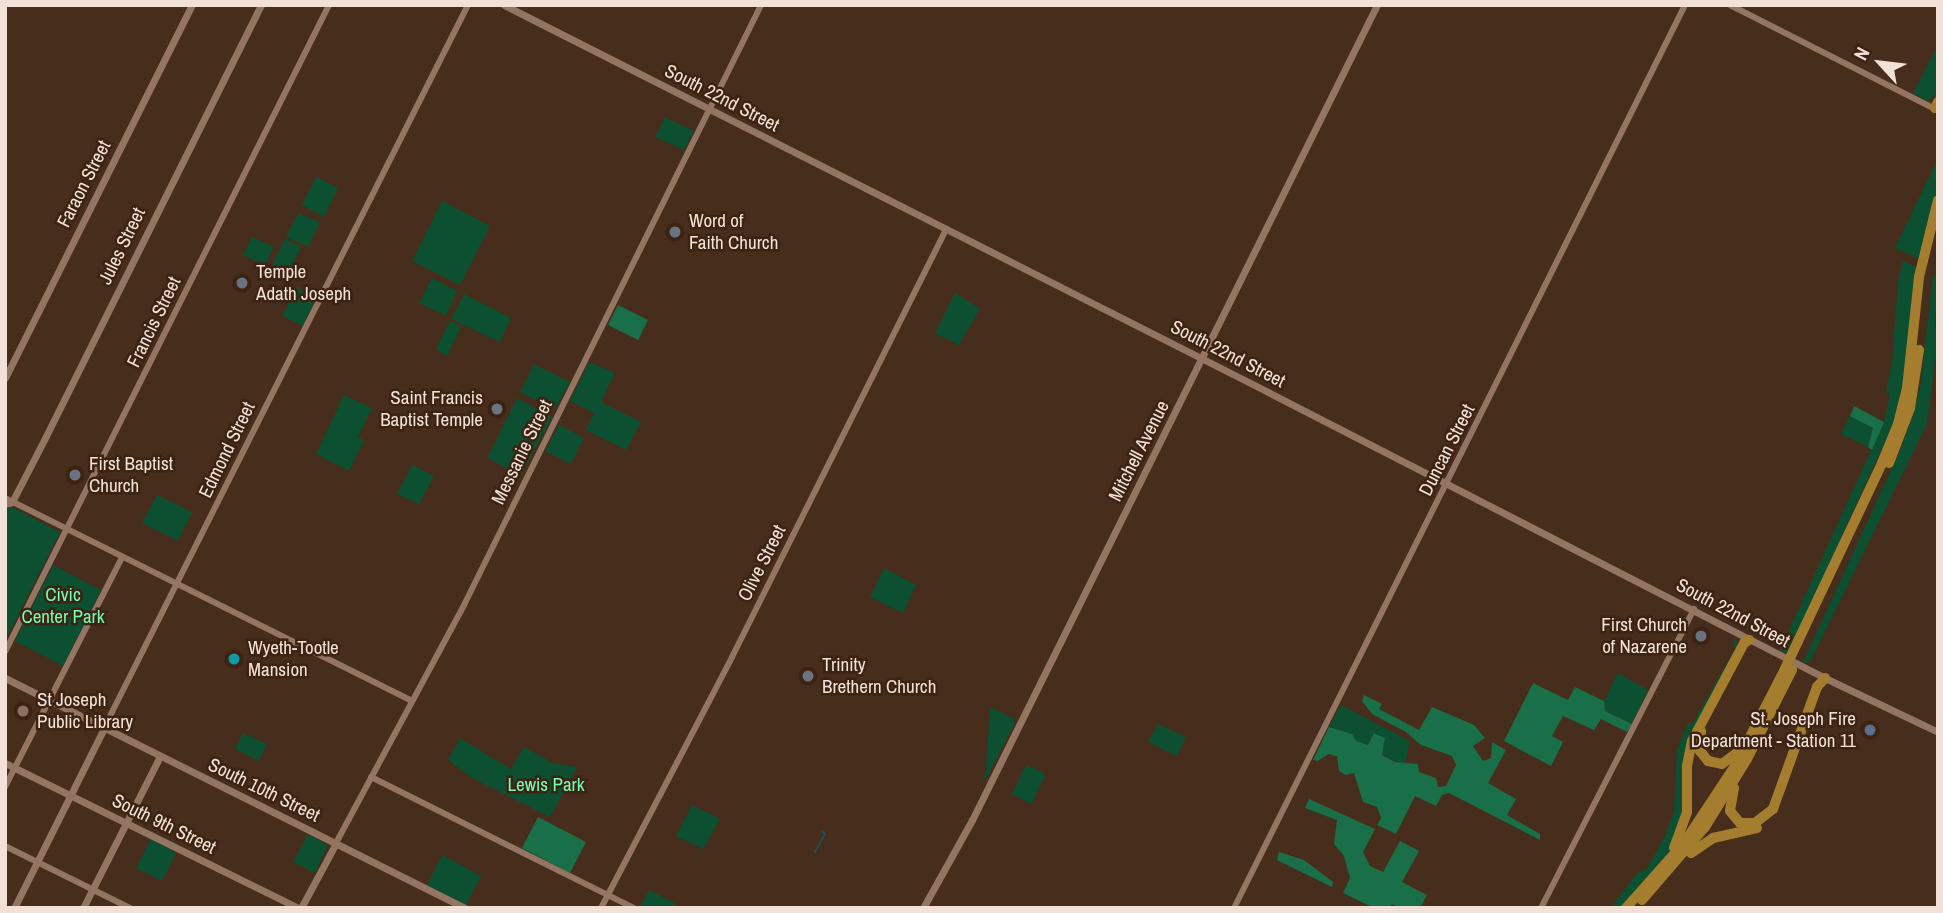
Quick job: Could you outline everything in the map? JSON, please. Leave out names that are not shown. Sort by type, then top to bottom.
[{"type":"highway","points":[[1626,908],[1684,843],[1713,802],[1772,698],[1898,424],[1908,380],[1919,277],[1938,200]]},
{"type":"highway","points":[[1825,678],[1817,687],[1777,803],[1761,820],[1744,824],[1732,816],[1731,797],[1761,740],[1904,426],[1915,382],[1923,297],[1938,224]]},
{"type":"highway","points":[[1749,640],[1700,734],[1699,745],[1703,757],[1717,764],[1733,758],[1772,698]]},
{"type":"highway","points":[[1643,889],[1680,838],[1687,812],[1687,766],[1692,741],[1744,643],[1749,640]]},
{"type":"highway","points":[[1672,869],[1705,842],[1757,828],[1773,817],[1785,796],[1825,678]]},
{"type":"highway","points":[[1635,908],[1672,869],[1719,805],[1773,710]]},
{"type":"main road","name":"Faraon Street","points":[[5,378],[191,5]]},
{"type":"main road","name":"Jules Street","points":[[8,501],[261,5]]},
{"type":"main road","name":"South 22nd Street","points":[[503,5],[1203,359],[1784,658],[1938,732]]},
{"type":"main road","name":"Mitchell Avenue","points":[[923,908],[972,820],[1377,5]]},
{"type":"main road","name":"South 10th Street","points":[[5,678],[465,908]]},
{"type":"main road","name":"Edmond Street","points":[[14,908],[104,728]]},
{"type":"main road","points":[[83,908],[160,756]]},
{"type":"main road","name":"South 9th Street","points":[[5,763],[300,908]]},
{"type":"main road","name":"Messanie Street","points":[[300,908],[336,843]]},
{"type":"street","name":"Francis Street","points":[[5,652],[329,5]]},
{"type":"street","name":"Edmond Street","points":[[104,728],[468,5]]},
{"type":"street","name":"Messanie Street","points":[[336,843],[464,605],[761,5]]},
{"type":"street","name":"Duncan Street","points":[[1234,908],[1685,5]]},
{"type":"street","points":[[1730,5],[1937,107]]},
{"type":"street","name":"Olive Street","points":[[601,908],[732,657],[946,229]]},
{"type":"street","points":[[8,501],[412,701]]},
{"type":"street","points":[[5,787],[122,557]]},
{"type":"street","points":[[1541,908],[1693,609]]},
{"type":"street","points":[[371,777],[634,908]]},
{"type":"street","points":[[5,846],[130,908]]},
{"type":"green space","points":[[1938,44],[1938,94],[1927,101],[1913,93]]},
{"type":"green space","points":[[665,117],[694,131],[684,150],[655,137]]},
{"type":"green space","points":[[1938,158],[1938,185],[1919,259],[1895,248]]},
{"type":"green space","points":[[316,177],[338,188],[324,217],[302,205]]},
{"type":"green space","points":[[442,201],[490,226],[460,285],[412,261]]},
{"type":"green space","points":[[298,213],[320,222],[308,247],[286,237]]},
{"type":"green space","points":[[252,237],[274,247],[265,265],[243,255]]},
{"type":"green space","points":[[285,239],[301,247],[287,277],[271,268]]},
{"type":"green space","points":[[1903,261],[1917,267],[1905,377],[1893,424],[1788,654],[1780,650],[1884,422],[1890,394],[1886,391],[1892,363],[1898,279]]},
{"type":"green space","points":[[1933,274],[1938,276],[1935,326],[1938,339],[1927,424],[1811,660],[1806,663],[1803,662],[1898,455],[1914,412],[1921,382]]},
{"type":"green space","points":[[432,278],[457,291],[446,316],[419,303]]},
{"type":"green space","points":[[296,288],[316,298],[303,326],[282,316]]},
{"type":"green space","points":[[955,293],[980,309],[959,345],[935,333]]},
{"type":"green space","points":[[464,294],[511,318],[500,342],[451,319]]},
{"type":"green space","points":[[618,305],[648,320],[638,340],[608,325]]},
{"type":"green space","points":[[450,321],[461,327],[447,356],[436,349]]},
{"type":"green space","points":[[589,362],[615,373],[601,402],[641,422],[626,450],[586,430],[594,413],[570,401]]},
{"type":"green space","points":[[534,364],[570,382],[555,409],[520,392]]},
{"type":"green space","points":[[344,395],[372,408],[358,437],[364,440],[349,471],[316,454]]},
{"type":"green space","points":[[517,398],[552,417],[521,475],[487,458]]},
{"type":"green space","points":[[1854,406],[1884,422],[1872,450],[1868,447],[1873,428],[1850,416]]},
{"type":"green space","points":[[1850,416],[1874,428],[1868,447],[1841,434]]},
{"type":"green space","points":[[559,425],[584,438],[571,464],[545,451]]},
{"type":"green space","points":[[412,465],[434,476],[419,504],[397,494]]},
{"type":"green space","points":[[157,495],[192,512],[178,541],[142,523]]},
{"type":"green space","name":"Civic Center Park","points":[[12,507],[60,532],[5,641],[5,508]]},
{"type":"green space","name":"Civic Center Park","points":[[53,565],[101,590],[63,666],[15,641]]},
{"type":"green space","points":[[884,568],[916,585],[903,613],[870,597]]},
{"type":"green space","points":[[1733,637],[1739,645],[1698,722],[1684,807],[1674,846],[1622,908],[1611,908],[1637,873],[1647,868],[1664,838],[1674,810],[1677,749],[1688,723],[1692,724],[1735,649]]},
{"type":"green space","points":[[1618,673],[1648,690],[1632,724],[1605,711],[1604,701]]},
{"type":"green space","points":[[1533,683],[1568,700],[1575,687],[1604,701],[1605,711],[1632,724],[1627,732],[1601,719],[1594,730],[1563,716],[1552,736],[1563,742],[1551,766],[1504,741]]},
{"type":"green space","points":[[1364,695],[1382,704],[1379,709],[1419,730],[1432,707],[1474,725],[1485,738],[1473,746],[1483,761],[1491,758],[1492,742],[1506,750],[1488,783],[1516,799],[1507,815],[1540,834],[1540,840],[1449,793],[1442,795],[1436,806],[1415,796],[1396,834],[1377,825],[1381,818],[1377,807],[1363,802],[1354,773],[1346,775],[1339,771],[1337,756],[1328,754],[1318,761],[1313,760],[1329,727],[1352,734],[1356,741],[1368,745],[1374,733],[1385,738],[1382,755],[1395,762],[1418,764],[1419,772],[1436,778],[1438,787],[1446,786],[1456,765],[1452,756],[1421,745],[1406,732],[1372,714],[1362,701]]},
{"type":"green space","points":[[1341,705],[1410,741],[1405,763],[1395,762],[1382,754],[1385,739],[1375,733],[1368,745],[1355,741],[1352,734],[1329,727]]},
{"type":"green space","points":[[990,707],[1014,719],[1015,723],[987,777],[982,779],[986,771]]},
{"type":"green space","points":[[1158,724],[1186,737],[1177,756],[1148,742]]},
{"type":"green space","points":[[243,733],[267,744],[259,761],[235,749]]},
{"type":"green space","name":"Lewis Park","points":[[460,738],[511,769],[524,747],[553,763],[577,767],[550,817],[472,778],[448,760]]},
{"type":"green space","points":[[1026,765],[1046,774],[1031,804],[1012,794]]},
{"type":"green space","points":[[1309,799],[1375,829],[1363,852],[1370,866],[1383,872],[1400,841],[1419,851],[1402,882],[1427,895],[1420,908],[1399,908],[1392,904],[1390,908],[1374,908],[1343,893],[1350,878],[1344,856],[1334,844],[1337,820],[1305,808]]},
{"type":"green space","points":[[692,805],[720,819],[703,849],[676,836]]},
{"type":"green space","points":[[538,817],[586,842],[570,873],[522,848]]},
{"type":"green space","points":[[308,834],[328,845],[315,873],[293,862]]},
{"type":"green space","points":[[151,839],[176,853],[162,881],[136,868]]},
{"type":"green space","points":[[1279,852],[1304,860],[1333,882],[1332,887],[1277,860]]},
{"type":"green space","points":[[442,855],[481,876],[466,905],[427,885]]},
{"type":"green space","points":[[649,890],[676,904],[674,908],[640,907]]},
{"type":"waterway","points":[[815,852],[825,834],[822,831]]},
{"type":"place","name":"Word of Faith Church","points":[[675,232]]},
{"type":"place","name":"Temple Adath Joseph","points":[[242,283]]},
{"type":"place","name":"Saint Francis Baptist Temple","points":[[497,409]]},
{"type":"place","name":"First Baptist Church","points":[[75,475]]},
{"type":"place","name":"First Church of Nazarene","points":[[1701,636]]},
{"type":"place","name":"Wyeth-Tootle Mansion","points":[[234,659]]},
{"type":"place","name":"Trinity Brethern Church","points":[[808,676]]},
{"type":"place","name":"St Joseph Public Library","points":[[23,711]]},
{"type":"place","name":"St. Joseph Fire Department - Station 11","points":[[1870,730]]}]
